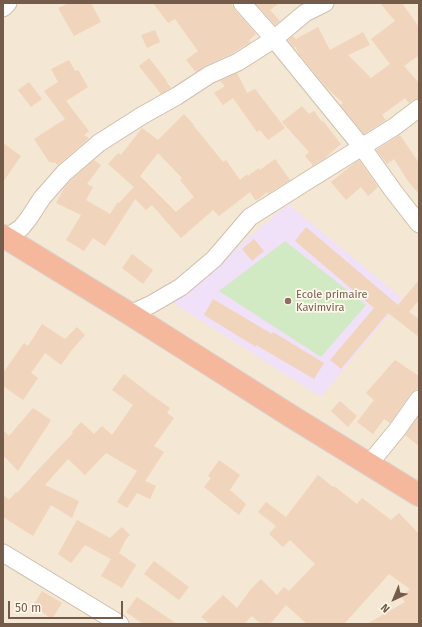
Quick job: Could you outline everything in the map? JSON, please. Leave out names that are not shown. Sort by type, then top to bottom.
[{"type":"highway","points":[[4,237],[419,495]]},
{"type":"street","points":[[3,8],[8,3]]},
{"type":"street","points":[[242,3],[274,39],[362,147],[419,224]]},
{"type":"street","points":[[4,237],[21,228],[42,198],[64,173],[99,143],[209,75],[238,62],[274,39],[305,13],[324,3]]},
{"type":"street","points":[[130,314],[181,287],[214,259],[250,218],[394,127],[419,108]]},
{"type":"street","points":[[369,464],[397,430],[419,399]]},
{"type":"street","points":[[3,553],[120,624]]},
{"type":"shaded area","points":[[3,3],[419,3],[419,624],[3,624]]},
{"type":"shaded area","name":"Ecole primaire Kavimvira","points":[[288,204],[402,298],[321,397],[173,303]]},
{"type":"green space","points":[[285,241],[366,305],[321,357],[219,291]]},
{"type":"building","points":[[69,3],[91,3],[101,22],[74,36],[58,8]]},
{"type":"building","points":[[153,3],[232,3],[235,10],[256,34],[249,40],[251,42],[196,72],[186,60],[198,51],[175,19],[168,23]]},
{"type":"building","points":[[255,3],[279,3],[270,10],[280,21],[275,25]]},
{"type":"building","points":[[380,3],[402,3],[419,27],[419,55],[404,66],[419,83],[419,98],[409,103],[405,98],[382,115],[386,120],[364,134],[340,105],[343,103],[326,87],[299,54],[295,46],[294,48],[288,40],[293,36],[296,39],[318,27],[330,50],[363,32],[370,45],[348,55],[371,78],[390,64],[371,39],[395,21]]},
{"type":"building","points":[[155,30],[160,42],[147,48],[141,35]]},
{"type":"building","points":[[149,58],[171,88],[161,94],[139,66]]},
{"type":"building","points":[[69,60],[75,71],[78,70],[88,87],[66,101],[89,131],[84,135],[89,138],[58,165],[56,163],[49,162],[34,139],[65,119],[44,91],[58,82],[51,69]]},
{"type":"building","points":[[237,73],[247,93],[255,89],[285,128],[268,140],[260,130],[257,132],[233,98],[223,105],[214,93],[225,86],[220,81]]},
{"type":"building","points":[[29,82],[42,99],[31,107],[18,90]]},
{"type":"building","points":[[302,106],[309,114],[314,111],[341,144],[324,159],[312,166],[305,156],[309,152],[282,122]]},
{"type":"building","points":[[184,114],[223,162],[226,160],[240,180],[247,174],[248,176],[259,168],[260,170],[275,159],[290,180],[268,194],[267,192],[256,201],[250,192],[219,216],[213,210],[181,238],[152,205],[146,210],[135,199],[105,246],[93,238],[84,251],[66,240],[81,215],[56,203],[64,188],[71,180],[94,160],[101,165],[87,184],[93,187],[86,200],[110,214],[118,202],[119,203],[134,187],[108,164],[118,153],[121,155],[142,128],[158,140]],"holes":[[[158,153],[182,178],[180,180],[194,197],[176,212],[140,176]]]},
{"type":"building","points":[[400,135],[419,163],[419,194],[408,181],[394,159],[387,164],[376,150]]},
{"type":"building","points":[[3,143],[21,156],[3,182]]},
{"type":"building","points":[[359,160],[378,187],[368,196],[361,187],[346,200],[331,182]]},
{"type":"building","points":[[306,227],[398,305],[419,280],[419,300],[409,312],[419,319],[419,337],[388,313],[341,369],[330,360],[374,308],[295,241]]},
{"type":"building","points":[[254,239],[264,251],[252,261],[242,249]]},
{"type":"building","points":[[132,254],[153,270],[143,284],[122,268]]},
{"type":"building","points":[[213,299],[272,334],[273,332],[324,363],[314,379],[256,345],[256,347],[204,315]]},
{"type":"building","points":[[42,324],[65,339],[77,327],[85,335],[61,365],[45,353],[31,373],[38,378],[23,400],[3,386],[3,373],[24,343],[28,346]]},
{"type":"building","points":[[395,360],[419,376],[419,388],[411,393],[390,423],[384,419],[373,434],[357,422],[374,400],[366,393]]},
{"type":"building","points":[[124,374],[170,408],[167,413],[174,418],[154,446],[164,452],[145,481],[156,486],[150,499],[137,493],[127,508],[117,502],[137,471],[106,453],[85,475],[68,459],[45,485],[79,501],[72,518],[51,505],[33,536],[3,517],[3,495],[9,500],[16,492],[17,493],[73,433],[72,432],[81,422],[94,434],[102,426],[112,435],[133,405],[112,390]]},
{"type":"building","points":[[340,401],[357,416],[348,427],[331,411]]},
{"type":"building","points":[[33,408],[51,420],[18,471],[3,455],[3,430],[9,436]]},
{"type":"building","points":[[419,416],[419,446],[405,435]]},
{"type":"building","points":[[219,460],[240,475],[230,490],[246,504],[239,515],[204,487],[211,478],[208,476]]},
{"type":"building","points":[[318,475],[357,504],[362,498],[391,520],[399,513],[419,534],[419,624],[367,624],[405,602],[401,597],[410,589],[389,574],[344,624],[307,624],[286,605],[270,624],[261,624],[252,616],[244,624],[210,624],[201,617],[223,595],[237,608],[251,589],[261,579],[277,595],[284,587],[289,591],[315,564],[290,540],[283,547],[269,534],[276,526],[258,512],[266,502],[286,517]]},
{"type":"building","points":[[77,520],[110,538],[122,527],[130,535],[126,539],[119,553],[136,565],[122,588],[101,576],[111,559],[85,545],[71,563],[58,554]]},
{"type":"building","points":[[154,561],[189,587],[179,600],[144,574]]},
{"type":"building","points":[[42,591],[62,603],[52,619],[33,606]]},
{"type":"building","points":[[137,597],[177,624],[143,624],[126,612]]},
{"type":"place","name":"Ecole primaire Kavimvira","points":[[288,301]]}]
